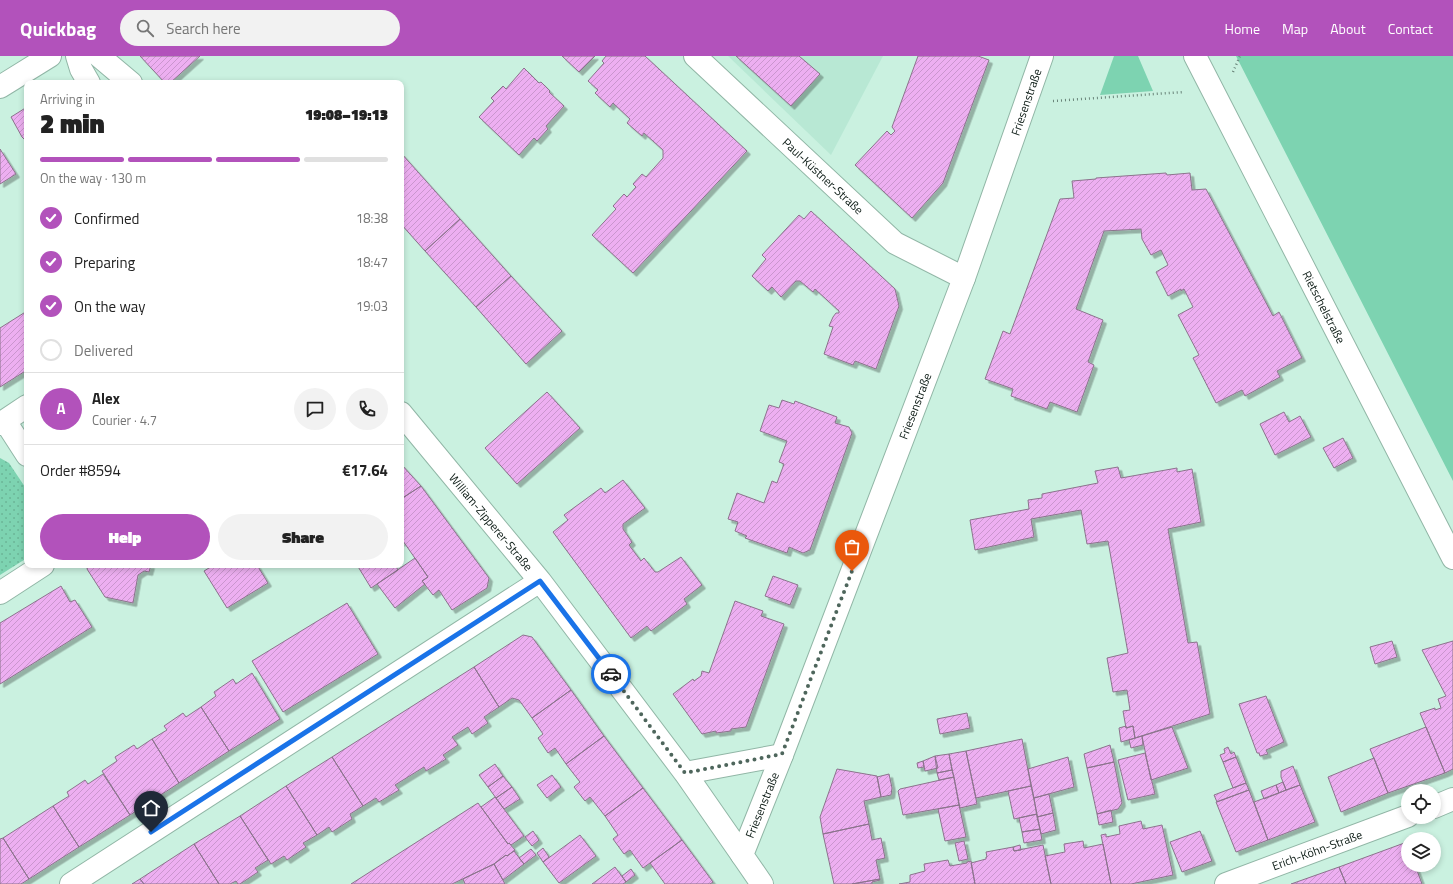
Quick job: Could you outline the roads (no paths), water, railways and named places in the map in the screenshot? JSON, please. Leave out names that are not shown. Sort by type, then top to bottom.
[{"type":"street","points":[[0,87],[50,56]]},
{"type":"street","points":[[77,56],[80,69],[87,80]]},
{"type":"street","points":[[100,56],[128,80]]},
{"type":"street","name":"Paul-Küstner-Straße","points":[[695,56],[895,243],[964,278]]},
{"type":"street","name":"Friesenstraße","points":[[742,855],[964,278],[1042,56]]},
{"type":"street","name":"Rietschelstraße","points":[[1195,56],[1453,558]]},
{"type":"street","points":[[24,408],[2,423],[24,451]]},
{"type":"street","name":"William-Zipperer-Straße","points":[[404,417],[540,581],[685,773],[762,884]]},
{"type":"street","points":[[0,593],[38,568]]},
{"type":"street","points":[[71,884],[540,581]]},
{"type":"street","name":"Friesenstraße","points":[[685,773],[782,754]]},
{"type":"street","points":[[1441,803],[1453,799]]},
{"type":"street","name":"Erich-Köhn-Straße","points":[[1226,884],[1401,819]]}]
